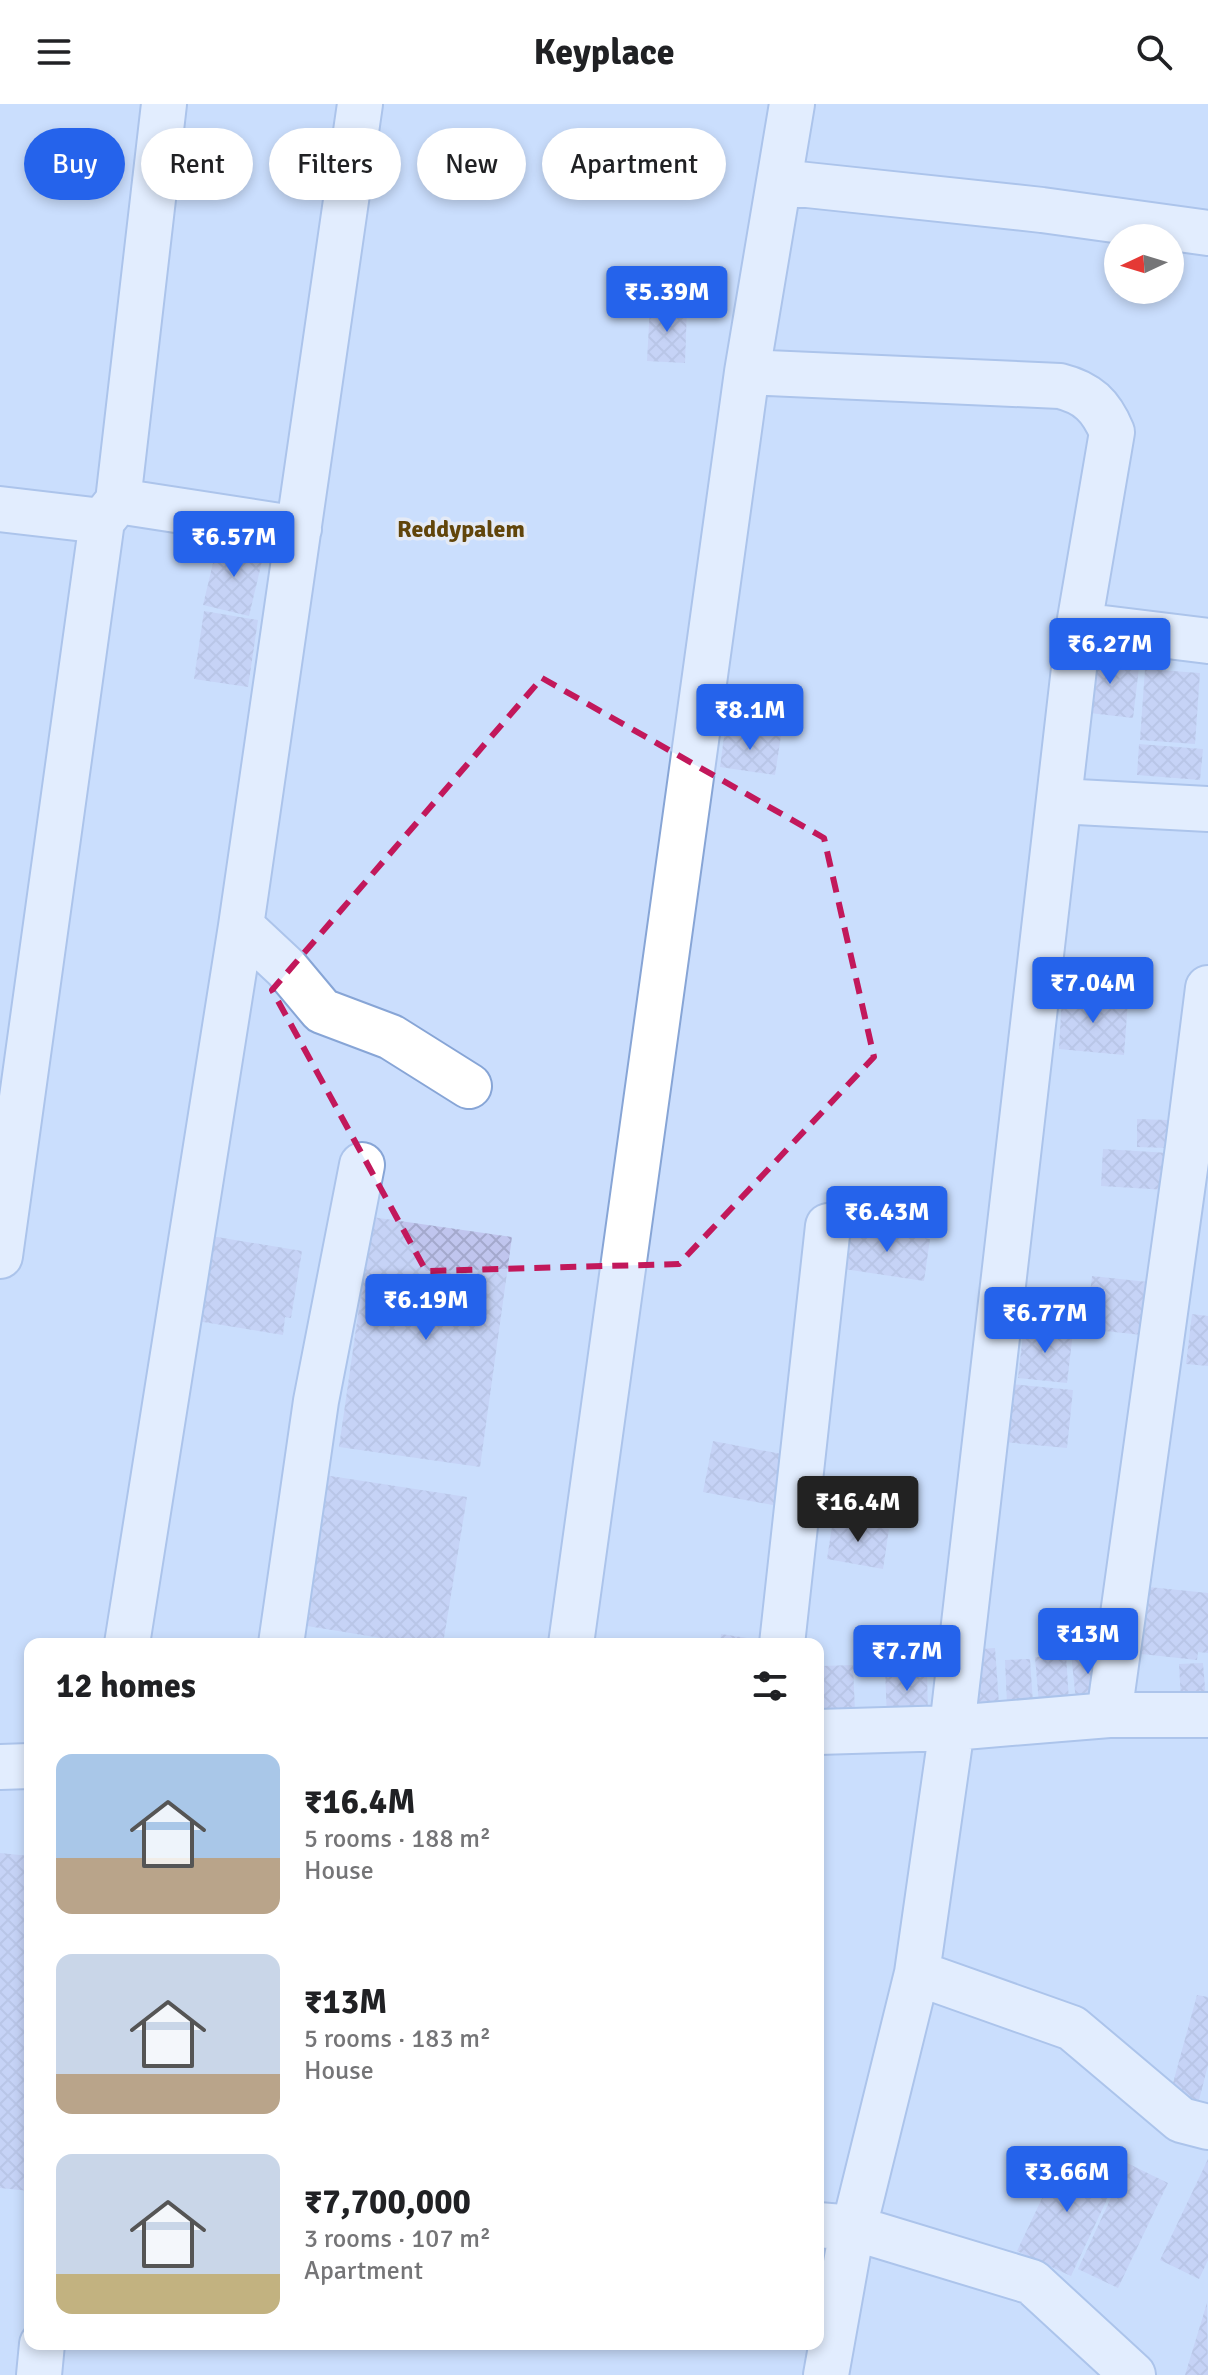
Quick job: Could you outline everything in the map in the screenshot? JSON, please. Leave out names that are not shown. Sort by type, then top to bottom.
[{"type":"street","points":[[0,1256],[110,511],[164,104]]},
{"type":"street","points":[[128,1638],[241,926],[360,104]]},
{"type":"street","points":[[572,1638],[747,372],[792,104]]},
{"type":"street","points":[[779,182],[1042,210],[1208,233]]},
{"type":"street","points":[[747,372],[1060,386],[1091,400],[1104,412],[1112,432],[1079,625],[952,1728],[917,1973],[836,2227],[826,2375]]},
{"type":"street","points":[[0,509],[110,511],[299,529]]},
{"type":"street","points":[[1079,625],[1208,641]]},
{"type":"street","points":[[1059,801],[1208,809]]},
{"type":"street","points":[[241,926],[286,968],[322,1011],[391,1037],[469,1086]]},
{"type":"street","points":[[1109,1715],[1206,1013]]},
{"type":"street","points":[[282,1638],[316,1401],[362,1165]]},
{"type":"street","points":[[783,1638],[828,1226]]},
{"type":"street","points":[[824,1732],[952,1728],[1109,1715],[1208,1715]]},
{"type":"street","points":[[0,1767],[24,1766]]},
{"type":"street","points":[[917,1973],[1072,2028],[1181,2120],[1208,2127]]},
{"type":"street","points":[[836,2227],[1032,2282],[1133,2375]]},
{"type":"street","points":[[39,2375],[41,2350]]},
{"type":"highlighted area","points":[[542,678],[824,838],[874,1057],[679,1264],[426,1271],[272,990]]},
{"type":"building","points":[[650,305],[687,307],[685,363],[647,361]]},
{"type":"building","points":[[218,542],[264,553],[249,616],[203,605]]},
{"type":"building","points":[[204,611],[258,620],[248,687],[194,679]]},
{"type":"building","points":[[1088,653],[1140,659],[1133,718],[1081,712]]},
{"type":"building","points":[[1145,669],[1200,673],[1195,744],[1140,740]]},
{"type":"building","points":[[725,729],[781,736],[775,775],[720,767]]},
{"type":"building","points":[[1139,744],[1203,749],[1200,780],[1137,775]]},
{"type":"building","points":[[1062,995],[1128,1001],[1124,1055],[1059,1049]]},
{"type":"building","points":[[1137,1119],[1169,1120],[1168,1148],[1137,1147]]},
{"type":"building","points":[[1103,1149],[1169,1153],[1167,1190],[1101,1186]]},
{"type":"building","points":[[372,1217],[512,1237],[480,1467],[339,1447]]},
{"type":"building","points":[[850,1227],[930,1239],[924,1281],[844,1269]]},
{"type":"building","points":[[211,1236],[302,1251],[291,1318],[285,1317],[283,1335],[197,1321]]},
{"type":"building","points":[[1092,1276],[1148,1282],[1142,1335],[1086,1329]]},
{"type":"building","points":[[1192,1314],[1208,1316],[1208,1366],[1186,1364]]},
{"type":"building","points":[[1024,1326],[1073,1332],[1067,1383],[1018,1378]]},
{"type":"building","points":[[1010,1384],[1073,1390],[1067,1448],[1004,1442]]},
{"type":"building","points":[[713,1441],[787,1455],[778,1506],[703,1492]]},
{"type":"building","points":[[324,1475],[467,1497],[444,1638],[381,1638],[301,1625]]},
{"type":"building","points":[[833,1520],[889,1529],[883,1569],[827,1559]]},
{"type":"building","points":[[1139,1586],[1208,1593],[1208,1653],[1198,1652],[1197,1660],[1132,1653]]},
{"type":"building","points":[[721,1634],[747,1638],[721,1638]]},
{"type":"building","points":[[995,1648],[999,1704],[969,1706],[965,1650]]},
{"type":"building","points":[[1100,1650],[1105,1698],[1076,1701],[1071,1653]]},
{"type":"building","points":[[1066,1655],[1069,1701],[1039,1704],[1035,1657]]},
{"type":"building","points":[[1030,1659],[1033,1703],[1007,1704],[1005,1660]]},
{"type":"building","points":[[1203,1663],[1206,1700],[1181,1701],[1179,1664]]},
{"type":"building","points":[[853,1665],[855,1712],[824,1713],[824,1666]]},
{"type":"building","points":[[927,1667],[928,1718],[887,1719],[885,1668]]},
{"type":"building","points":[[0,1853],[24,1855],[24,2190],[0,2188]]},
{"type":"building","points":[[1197,1995],[1208,1997],[1208,2065],[1196,2112],[1167,2105]]},
{"type":"building","points":[[1064,2152],[1117,2178],[1071,2276],[1017,2251]]},
{"type":"building","points":[[1208,2159],[1208,2260],[1199,2279],[1160,2260]]},
{"type":"building","points":[[1127,2163],[1168,2183],[1118,2288],[1078,2269]]},
{"type":"building","points":[[1207,2303],[1208,2375],[1185,2375]]},
{"type":"district","name":"Reddypalem","points":[[461,529]]}]
